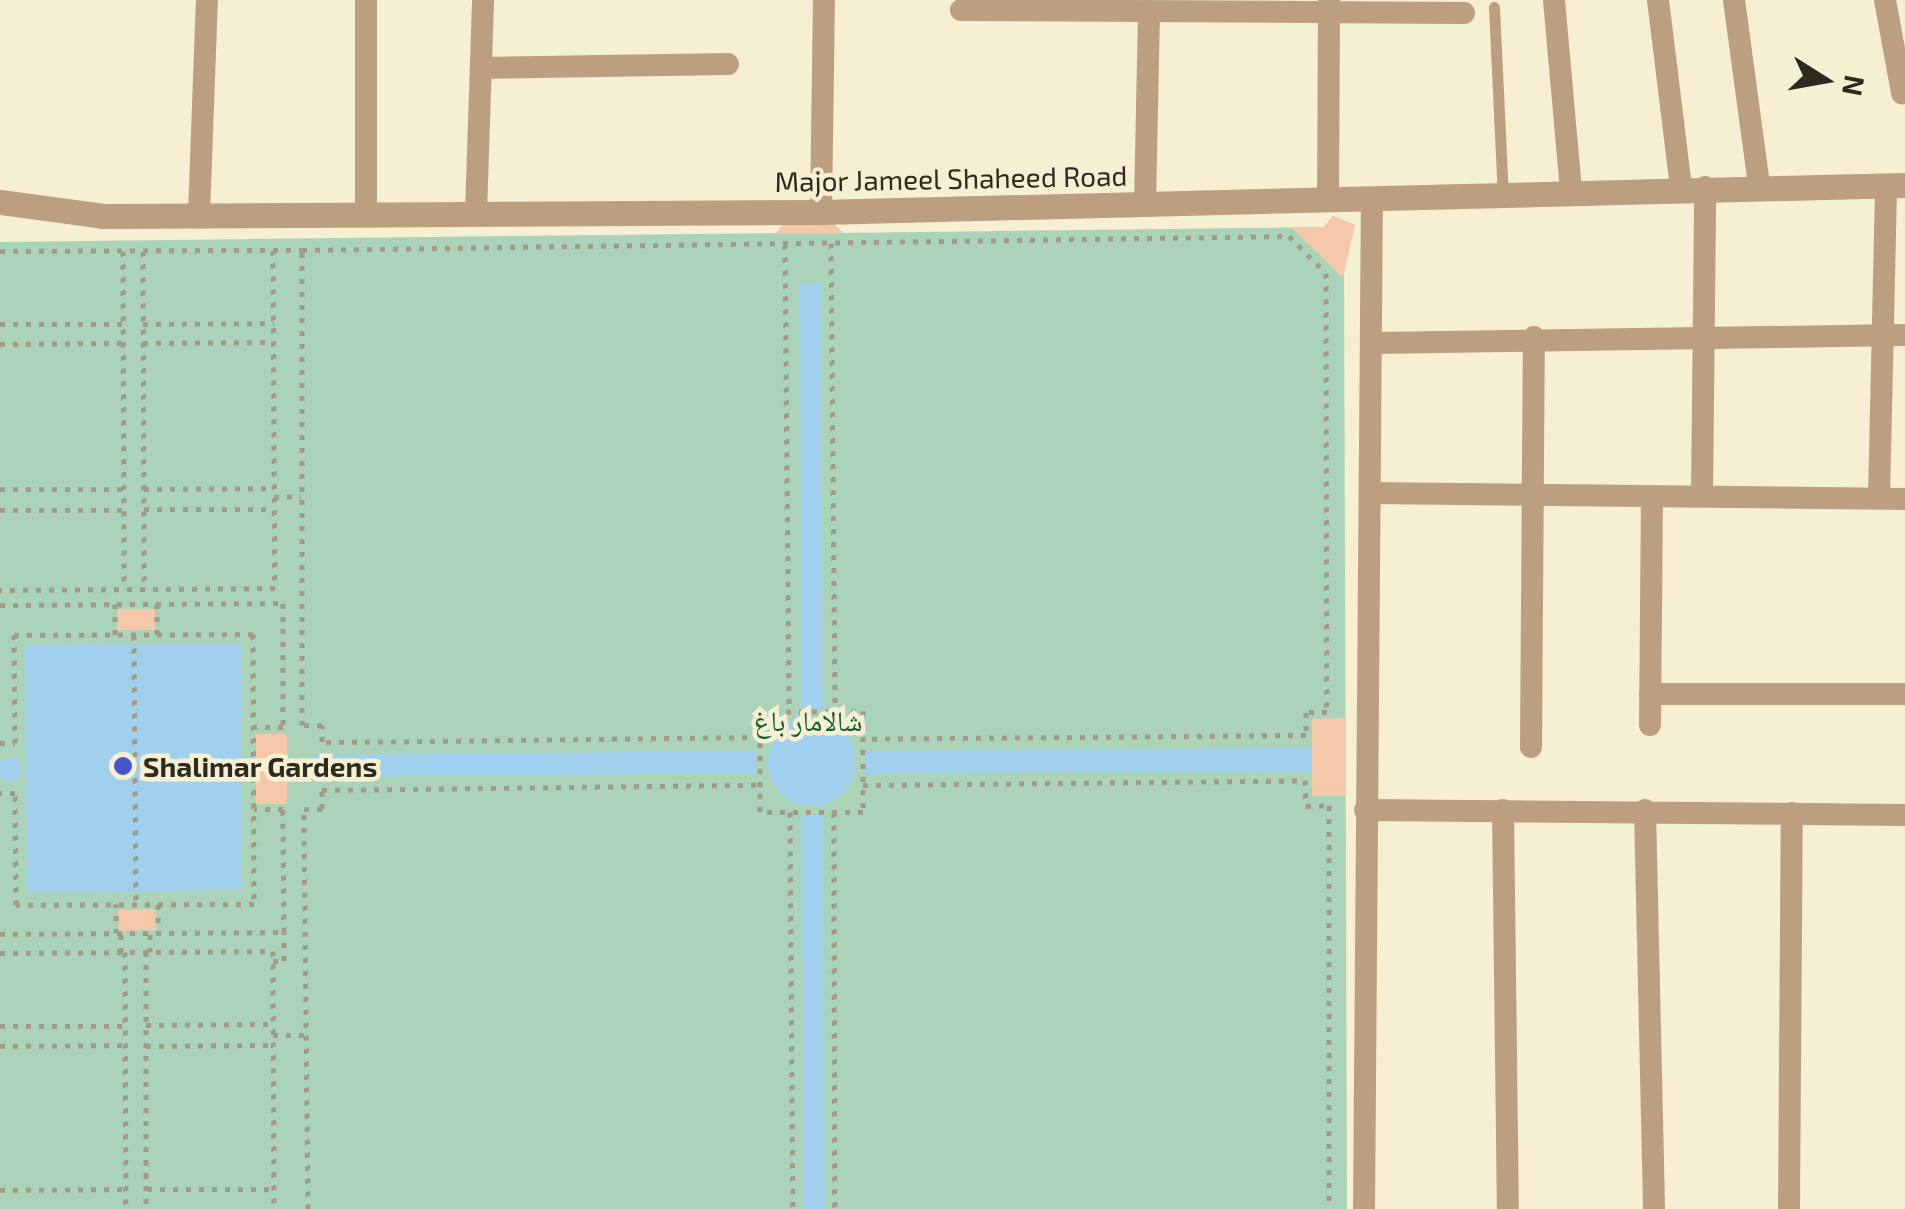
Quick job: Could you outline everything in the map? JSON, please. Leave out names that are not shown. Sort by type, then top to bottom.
[{"type":"street","points":[[199,215],[208,0]]},
{"type":"street","points":[[366,0],[366,212]]},
{"type":"street","points":[[476,213],[483,0]]},
{"type":"street","points":[[821,212],[824,0]]},
{"type":"street","points":[[1554,0],[1570,192]]},
{"type":"street","points":[[1658,0],[1693,187],[1704,336],[1702,496]]},
{"type":"street","points":[[1734,0],[1758,185]]},
{"type":"street","points":[[1885,0],[1898,31],[1902,93]]},
{"type":"street","points":[[1328,199],[1329,6]]},
{"type":"street","points":[[960,10],[1329,6],[1464,13]]},
{"type":"street","points":[[1145,204],[1149,10]]},
{"type":"street","points":[[481,68],[728,64]]},
{"type":"street","name":"Major Jameel Shaheed Road","points":[[0,202],[199,215],[821,212],[1758,185],[1895,185]]},
{"type":"street","points":[[1879,498],[1894,335],[1895,185]]},
{"type":"street","points":[[1364,1209],[1372,198]]},
{"type":"street","points":[[1372,344],[1534,337],[1894,335]]},
{"type":"street","points":[[1531,747],[1534,337]]},
{"type":"street","points":[[1370,494],[1905,499]]},
{"type":"street","points":[[1650,725],[1652,496]]},
{"type":"street","points":[[1650,694],[1905,694]]},
{"type":"street","points":[[1365,810],[1905,815]]},
{"type":"street","points":[[1503,810],[1508,1209]]},
{"type":"street","points":[[1645,810],[1654,1209]]},
{"type":"street","points":[[1789,1209],[1792,813]]},
{"type":"lane","points":[[1494,6],[1503,195]]},
{"type":"path","points":[[0,252],[1289,236],[1326,274],[1327,712],[1306,712],[1306,735],[863,738]]},
{"type":"path","points":[[831,243],[835,712]]},
{"type":"path","points":[[786,244],[789,712]]},
{"type":"path","points":[[115,635],[122,589],[124,510],[123,250]]},
{"type":"path","points":[[0,590],[274,588],[273,250]]},
{"type":"path","points":[[302,250],[302,725],[322,725],[322,742],[760,737]]},
{"type":"path","points":[[143,251],[144,510],[147,589],[157,634]]},
{"type":"path","points":[[143,324],[274,323]]},
{"type":"path","points":[[0,324],[123,324]]},
{"type":"path","points":[[143,343],[273,342]]},
{"type":"path","points":[[0,344],[123,343]]},
{"type":"path","points":[[144,488],[274,488]]},
{"type":"path","points":[[0,490],[124,489]]},
{"type":"path","points":[[274,498],[302,496]]},
{"type":"path","points":[[144,510],[274,509]]},
{"type":"path","points":[[0,510],[124,510]]},
{"type":"path","points":[[0,605],[283,603],[283,727],[254,727]]},
{"type":"path","points":[[0,744],[15,744],[14,636],[253,634],[254,904],[16,905],[15,793],[0,793]]},
{"type":"path","points":[[134,635],[136,904]]},
{"type":"path","points":[[760,712],[789,712],[863,712],[863,812],[760,812],[760,712]]},
{"type":"path","points":[[863,785],[1305,780],[1306,806],[1329,805],[1328,1209]]},
{"type":"path","points":[[308,1209],[304,808],[322,808],[322,790],[760,785]]},
{"type":"path","points":[[254,810],[283,810],[284,961],[273,961]]},
{"type":"path","points":[[790,812],[793,1209]]},
{"type":"path","points":[[834,812],[835,1209]]},
{"type":"path","points":[[116,904],[123,952],[126,1026],[126,1209]]},
{"type":"path","points":[[146,1209],[148,952],[158,904]]},
{"type":"path","points":[[0,934],[284,932]]},
{"type":"path","points":[[0,952],[273,951],[274,1209]]},
{"type":"path","points":[[146,1025],[273,1024]]},
{"type":"path","points":[[0,1026],[126,1026]]},
{"type":"path","points":[[273,1035],[307,1035]]},
{"type":"path","points":[[146,1046],[273,1045]]},
{"type":"path","points":[[0,1046],[126,1046]]},
{"type":"path","points":[[146,1189],[274,1189]]},
{"type":"path","points":[[0,1190],[126,1190]]},
{"type":"green space","name":"شالامار باغ","points":[[791,216],[826,216],[843,233],[1324,227],[1333,216],[1355,225],[1344,248],[1347,1209],[0,1209],[0,242],[776,233]]},
{"type":"water","points":[[800,284],[821,284],[823,709],[802,709]]},
{"type":"water","points":[[241,644],[242,890],[27,892],[26,645]]},
{"type":"water","points":[[812,718],[837,725],[849,737],[856,762],[849,787],[837,799],[812,806],[787,799],[775,787],[768,762],[775,737],[787,725]]},
{"type":"water","points":[[1312,748],[1312,771],[865,773],[865,751]]},
{"type":"water","points":[[755,751],[756,773],[312,777],[312,755]]},
{"type":"water","points":[[10,757],[22,769],[10,781],[-2,769]]},
{"type":"water","points":[[802,815],[823,815],[825,1209],[804,1209]]},
{"type":"building","points":[[791,216],[826,216],[842,233],[776,233]]},
{"type":"building","points":[[1333,216],[1355,225],[1343,278],[1292,228],[1324,227]]},
{"type":"building","points":[[117,609],[155,609],[155,630],[117,630]]},
{"type":"building","points":[[1346,718],[1346,796],[1312,796],[1312,719]]},
{"type":"building","points":[[256,734],[287,734],[287,804],[256,804]]},
{"type":"building","points":[[156,909],[156,930],[119,931],[118,910]]},
{"type":"place","name":"Shalimar Gardens","points":[[123,766]]}]
